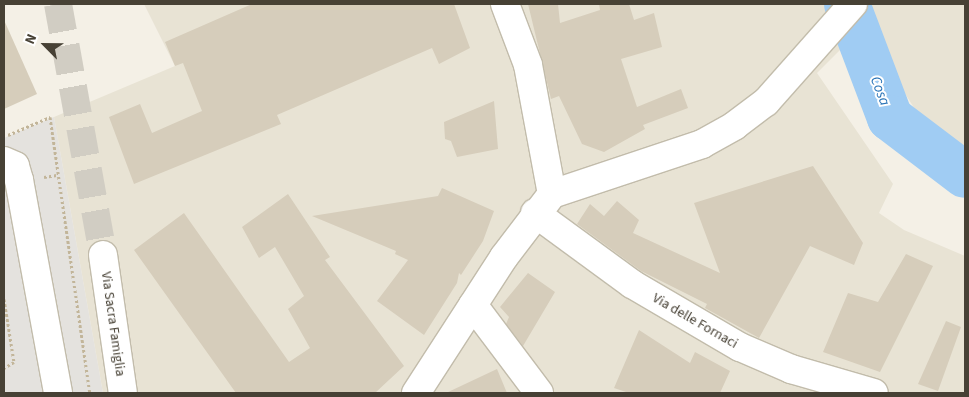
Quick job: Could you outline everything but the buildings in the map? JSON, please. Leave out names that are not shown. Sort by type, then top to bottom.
[{"type":"street","points":[[505,4],[528,65],[544,204]]},
{"type":"street","points":[[416,393],[473,305],[544,204],[702,144],[766,102],[853,4]]},
{"type":"street","points":[[4,161],[15,166],[20,180],[58,393]]},
{"type":"street","name":"Via delle Fornaci","points":[[544,204],[632,284],[740,347],[791,369],[874,393]]},
{"type":"street","name":"Via Sacra Famiglia","points":[[103,255],[123,393]]},
{"type":"street","points":[[473,305],[539,393]]},
{"type":"path","points":[[4,137],[50,117],[90,393]]},
{"type":"path","points":[[4,299],[14,362],[4,368]]},
{"type":"shaded area","points":[[144,4],[965,4],[965,147],[923,122],[863,27],[817,73],[893,184],[879,213],[904,230],[965,256],[965,393],[103,393],[54,117],[175,66]]},
{"type":"shaded area","points":[[54,117],[103,393],[4,393],[4,138]]},
{"type":"waterway","name":"Cosa","points":[[847,4],[890,118],[965,175]]},
{"type":"tunnel","points":[[58,4],[103,255]]}]
